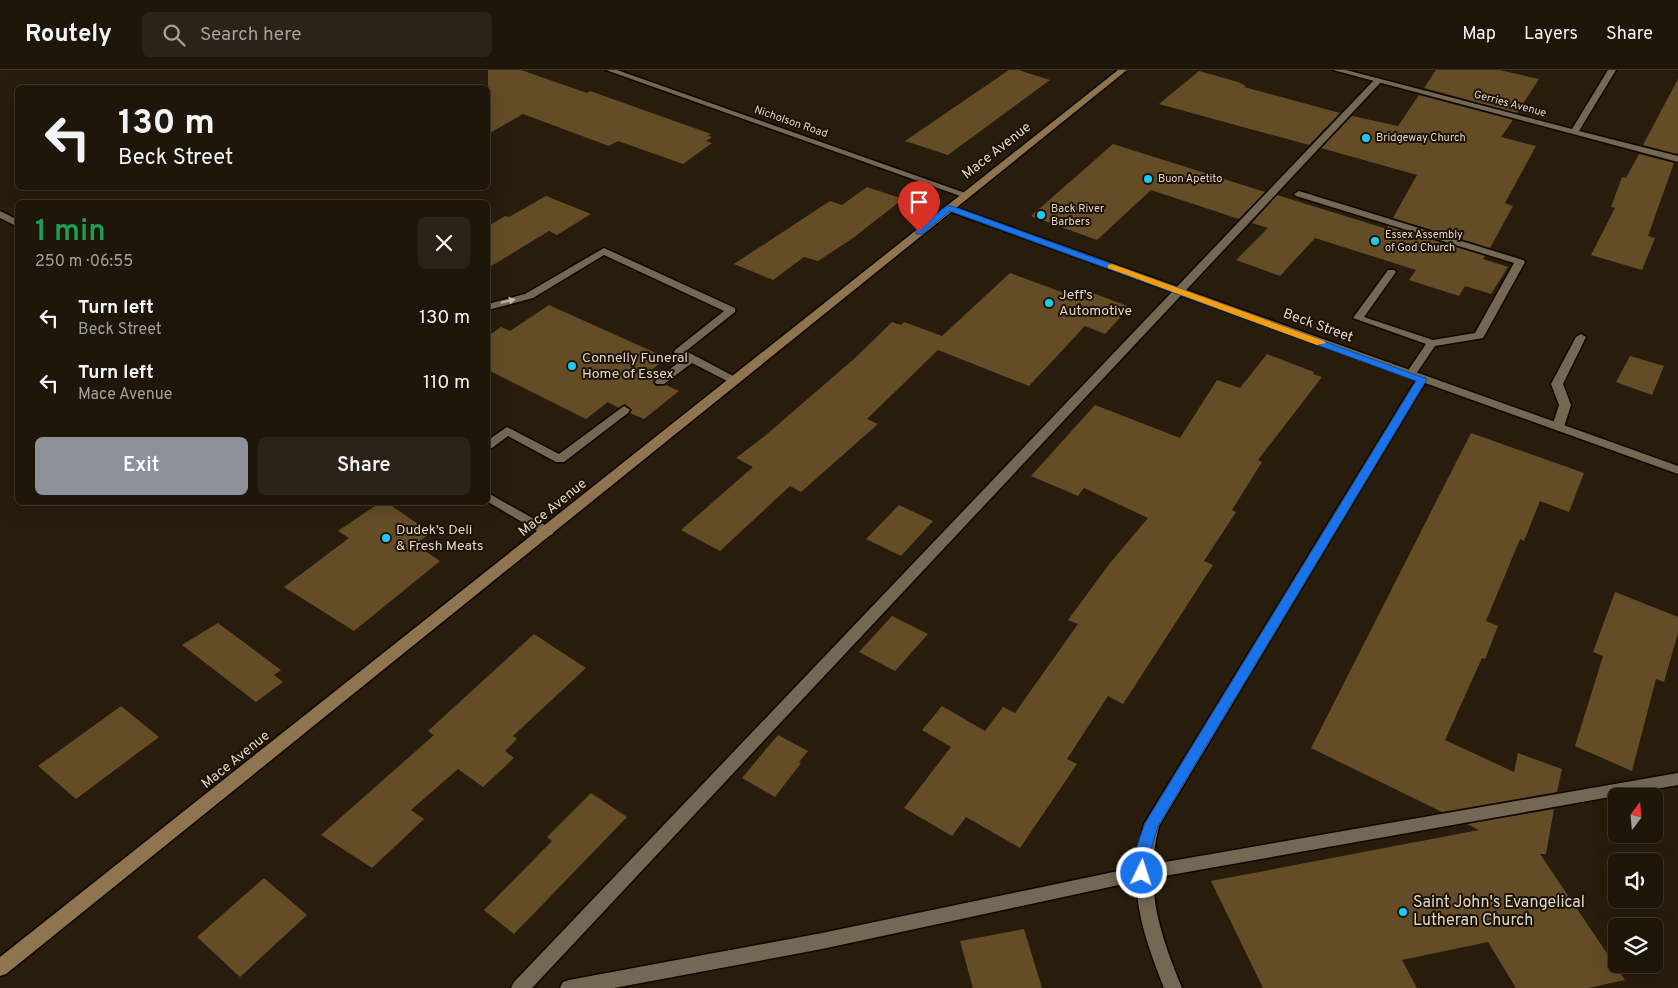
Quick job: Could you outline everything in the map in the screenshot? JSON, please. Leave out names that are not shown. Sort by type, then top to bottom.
[{"type":"main road","name":"Mace Avenue","points":[[0,968],[7,954],[548,532],[1123,70]]},
{"type":"street","name":"Nicholson Road","points":[[610,70],[966,195]]},
{"type":"street","name":"Gerries Avenue","points":[[1337,70],[1678,159]]},
{"type":"street","points":[[1574,132],[1612,70]]},
{"type":"street","points":[[520,988],[1378,81]]},
{"type":"street","points":[[1299,194],[1520,262],[1479,336],[1432,343],[1358,318],[1391,272]]},
{"type":"street","name":"Beck Street","points":[[949,208],[1678,470]]},
{"type":"street","points":[[0,214],[15,222]]},
{"type":"street","points":[[490,306],[529,296],[604,251],[731,310],[679,352],[735,380]]},
{"type":"street","points":[[1558,427],[1565,405],[1557,384],[1581,337]]},
{"type":"street","points":[[1173,988],[1144,905],[1142,873],[1144,846],[1152,824],[1416,377],[1432,343]]},
{"type":"street","points":[[660,382],[691,358]]},
{"type":"street","points":[[490,444],[507,431],[560,459],[624,410]]},
{"type":"street","points":[[490,498],[548,532]]},
{"type":"street","points":[[569,988],[822,942],[1142,873],[1678,779]]},
{"type":"building","points":[[488,70],[521,70],[587,93],[590,91],[711,134],[708,136],[712,137],[706,141],[712,143],[683,164],[618,141],[609,146],[523,114],[490,133],[490,85],[488,85]]},
{"type":"building","points":[[1009,70],[1018,70],[1050,80],[948,155],[905,141]]},
{"type":"building","points":[[1436,70],[1499,70],[1539,79],[1517,113],[1424,88]]},
{"type":"building","points":[[1199,71],[1238,82],[1246,86],[1244,87],[1340,113],[1309,145],[1159,104]]},
{"type":"building","points":[[1678,79],[1678,152],[1677,154],[1643,145]]},
{"type":"building","points":[[1419,95],[1513,120],[1501,137],[1536,146],[1505,203],[1513,206],[1490,248],[1393,218],[1417,175],[1321,148],[1352,116],[1398,126]]},
{"type":"building","points":[[1113,144],[1265,192],[1239,219],[1151,190],[1097,240],[1031,216]]},
{"type":"building","points":[[1639,154],[1674,163],[1648,236],[1655,238],[1642,270],[1591,255],[1615,208],[1611,207],[1622,177],[1626,178]]},
{"type":"building","points":[[867,187],[903,199],[853,238],[818,261],[804,257],[773,280],[734,264],[830,201],[842,205]]},
{"type":"building","name":"Essex Assembly of God Church","points":[[1277,195],[1387,229],[1388,226],[1485,256],[1483,259],[1508,267],[1491,294],[1465,286],[1459,296],[1409,280],[1416,270],[1315,238],[1280,276],[1236,260],[1268,228],[1252,223]]},
{"type":"building","points":[[546,196],[591,214],[557,235],[549,231],[490,267],[490,225],[505,216],[509,217]]},
{"type":"building","points":[[1010,273],[1083,300],[1090,292],[1130,307],[1105,334],[1085,326],[1029,386],[938,350],[867,419],[878,424],[801,492],[790,486],[720,551],[681,530],[753,467],[736,458],[766,435],[855,358],[892,322],[901,325],[904,322],[942,336]]},
{"type":"building","name":"Connelly Funeral Home of Essex","points":[[549,305],[667,358],[645,375],[654,379],[653,383],[656,386],[666,385],[679,391],[644,419],[630,413],[632,410],[625,404],[619,408],[608,402],[586,419],[490,371],[490,335],[501,327],[510,331]]},
{"type":"building","points":[[1267,354],[1314,372],[1313,374],[1322,377],[1258,460],[1262,462],[1232,510],[1236,512],[1204,561],[1213,565],[1123,704],[1108,696],[1067,759],[1077,764],[1020,848],[966,817],[952,836],[904,808],[951,747],[922,730],[942,706],[985,731],[1003,707],[1015,713],[1078,624],[1068,620],[1110,563],[1148,518],[1084,488],[1078,496],[1031,476],[1095,405],[1180,438],[1217,380],[1240,388]]},
{"type":"building","points":[[1630,356],[1664,366],[1652,395],[1616,382]]},
{"type":"building","points":[[1471,433],[1584,473],[1569,512],[1540,501],[1524,541],[1520,539],[1486,621],[1498,626],[1485,659],[1482,658],[1445,740],[1514,772],[1518,753],[1562,769],[1557,792],[1442,812],[1311,748]]},
{"type":"building","points":[[377,505],[390,505],[431,533],[415,544],[440,561],[354,631],[284,587],[349,538],[338,531]]},
{"type":"building","points":[[899,505],[933,521],[901,556],[866,539]]},
{"type":"building","points":[[1615,592],[1678,617],[1678,633],[1664,682],[1656,679],[1632,771],[1575,746],[1603,656],[1593,652]]},
{"type":"building","points":[[892,616],[928,634],[895,671],[859,652]]},
{"type":"building","points":[[218,623],[281,670],[274,675],[283,682],[256,702],[182,645]]},
{"type":"building","points":[[534,634],[586,668],[513,736],[517,739],[505,751],[514,758],[483,787],[458,769],[411,810],[424,819],[372,868],[321,835],[434,735],[428,731]]},
{"type":"building","points":[[121,706],[159,737],[76,799],[38,766]]},
{"type":"building","points":[[778,735],[808,751],[775,797],[742,778]]},
{"type":"building","points":[[591,793],[627,817],[514,934],[484,910],[552,841],[547,837]]},
{"type":"building","name":"Saint John's Evangelical Lutheran Church","points":[[1554,809],[1546,854],[1540,854],[1608,955],[1608,973],[1620,973],[1625,980],[1588,988],[1516,988],[1488,942],[1402,960],[1417,988],[1263,988],[1211,881],[1479,830],[1467,824]]},
{"type":"building","points":[[264,878],[307,915],[240,977],[197,937]]},
{"type":"building","points":[[1024,929],[1042,988],[973,988],[960,941]]},
{"type":"slow traffic","points":[[1112,266],[1321,343]]},
{"type":"place","name":"Bridgeway Church","points":[[1366,138]]},
{"type":"place","name":"Buon Apetito","points":[[1148,179]]},
{"type":"place","name":"Back River Barbers","points":[[1041,215]]},
{"type":"place","name":"Essex Assembly of God Church","points":[[1375,241]]},
{"type":"place","name":"Jeff’s Automotive","points":[[1049,303]]},
{"type":"place","name":"Connelly Funeral Home of Essex","points":[[572,366]]},
{"type":"place","name":"Dudek’s Deli & Fresh Meats","points":[[386,538]]},
{"type":"place","name":"Saint John's Evangelical Lutheran Church","points":[[1403,912]]},
{"type":"route","points":[[919,232],[949,208],[1422,379],[1152,824],[1144,846],[1142,873]]}]
